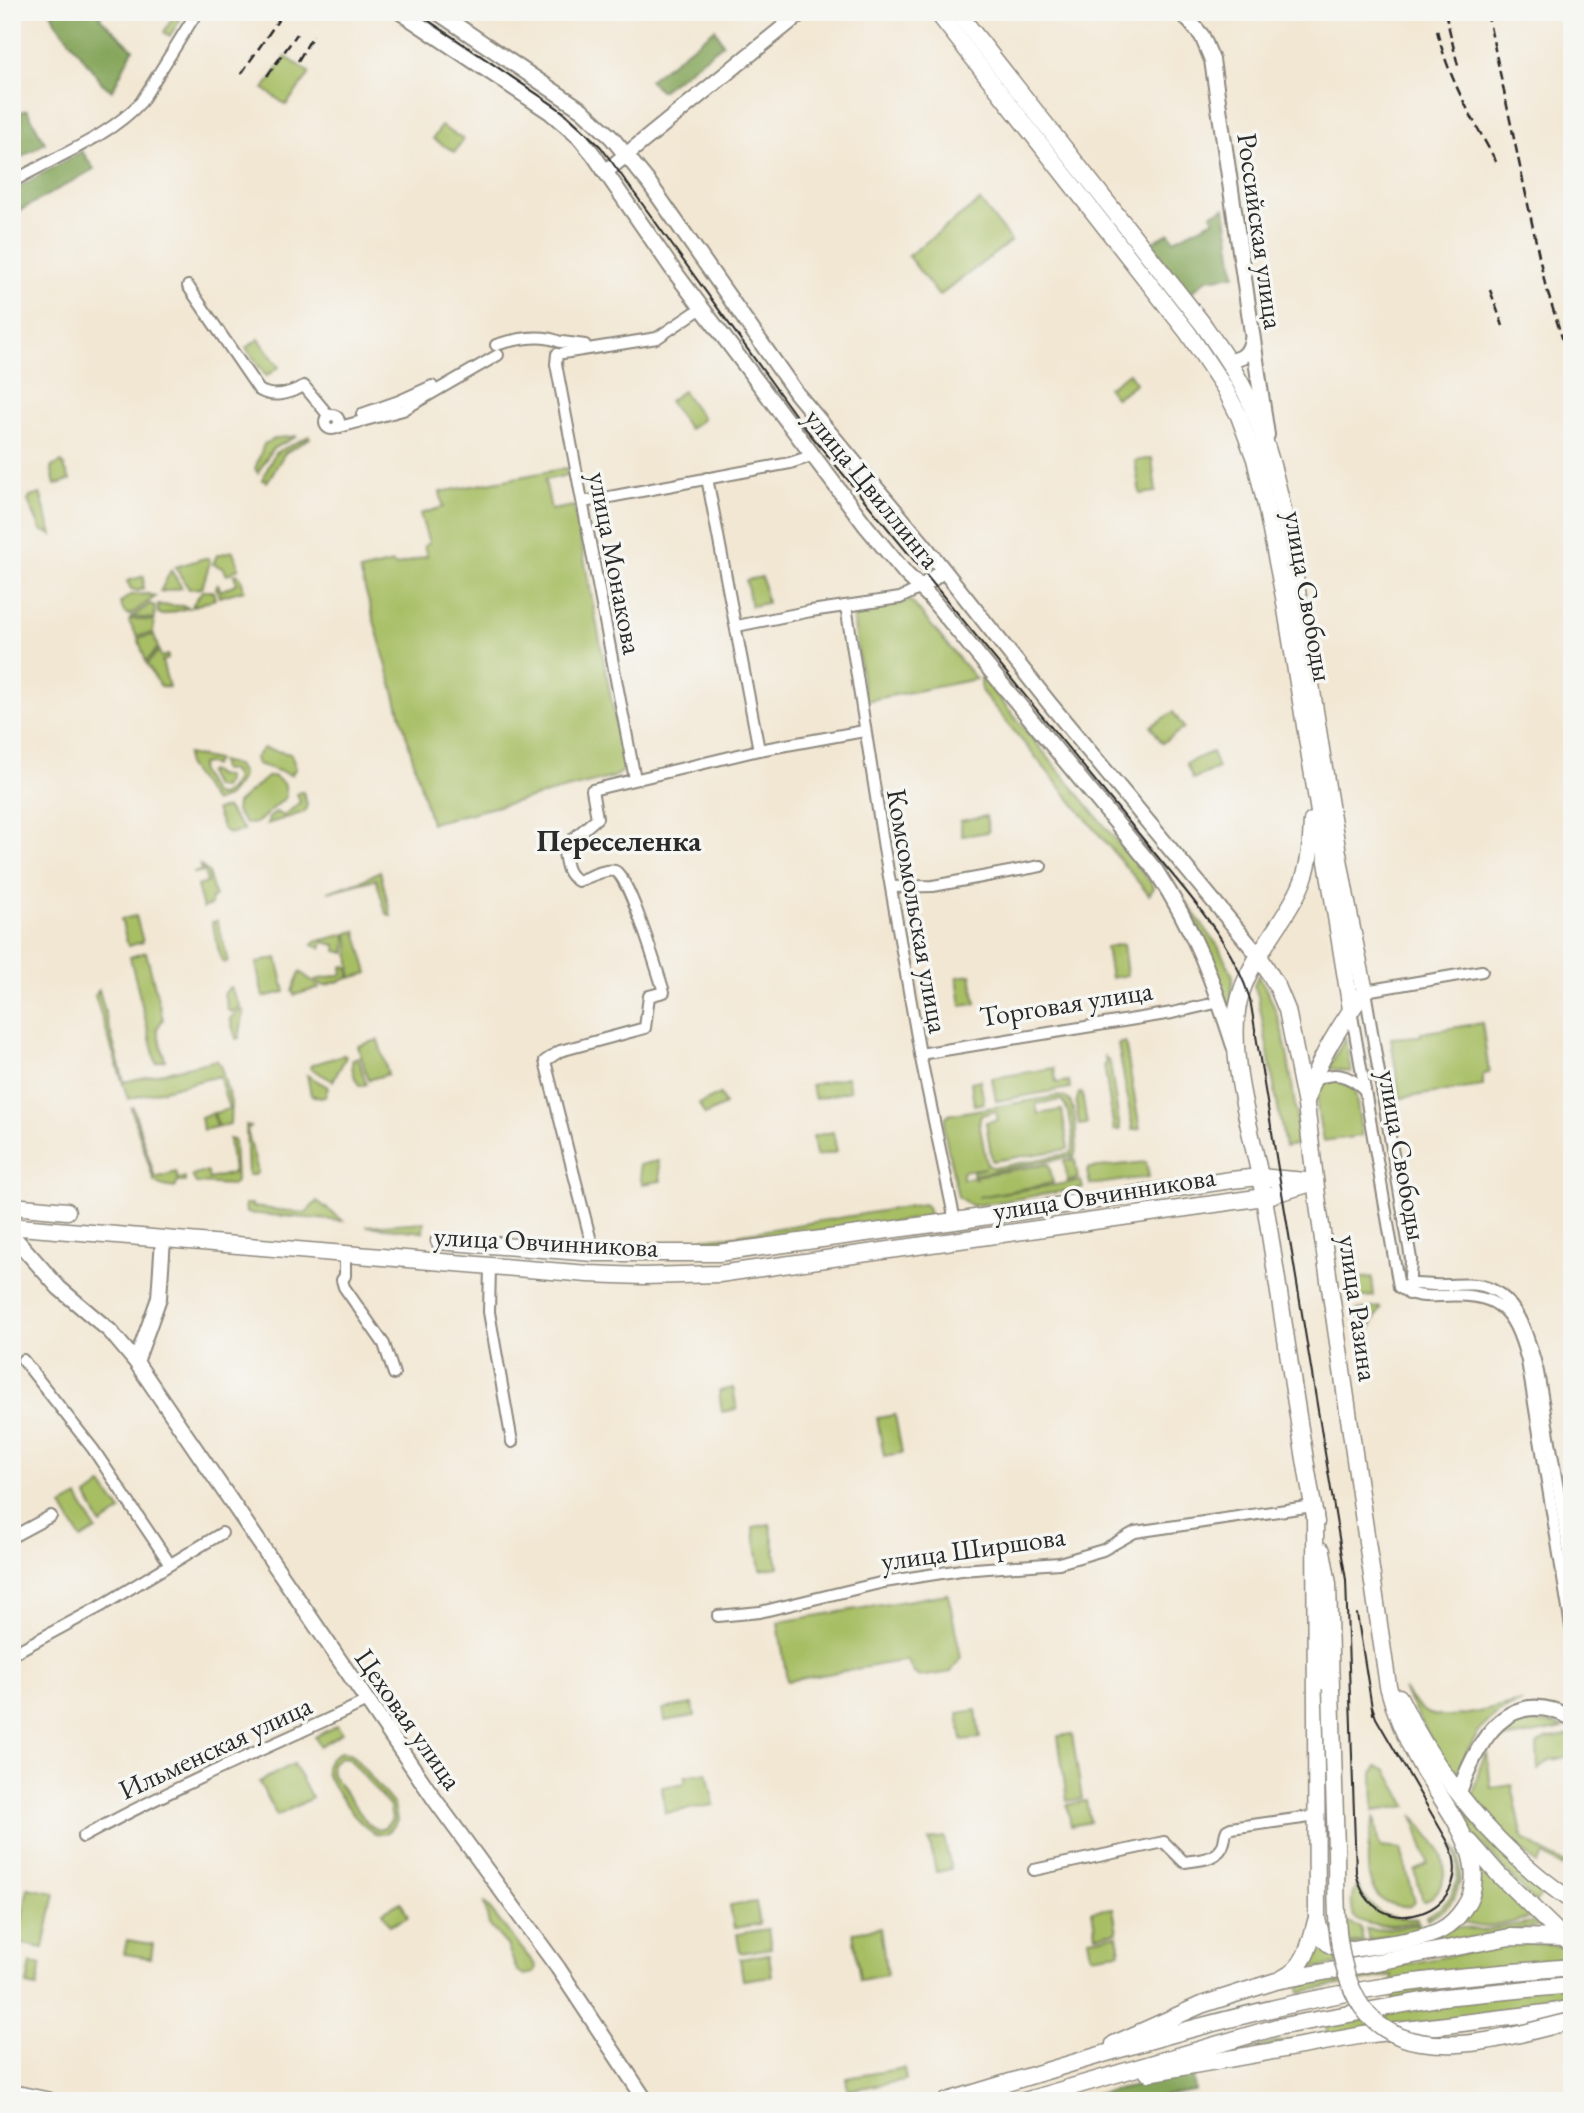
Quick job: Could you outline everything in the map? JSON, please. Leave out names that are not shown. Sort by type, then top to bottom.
[{"type":"main road","name":"улица Цвиллинга","points":[[400,12],[562,121],[593,154],[671,267],[866,526],[921,588],[1156,871],[1202,951],[1236,1054]]},
{"type":"main road","name":"улица Цвиллинга","points":[[437,12],[582,110],[626,155],[673,217],[797,394],[1259,956]]},
{"type":"main road","points":[[605,172],[802,12]]},
{"type":"main road","name":"улица Свободы","points":[[937,12],[1202,352],[1239,416],[1255,459],[1269,517],[1351,1009]]},
{"type":"main road","name":"улица Свободы","points":[[957,12],[1150,255],[1228,361],[1255,414],[1272,464],[1288,536],[1323,760],[1365,991]]},
{"type":"main road","name":"Российская улица","points":[[1182,12],[1202,36],[1212,60],[1272,464]]},
{"type":"main road","points":[[1228,361],[1244,356],[1250,350],[1252,339]]},
{"type":"main road","points":[[921,588],[943,571]]},
{"type":"main road","points":[[1314,794],[1311,849],[1304,877],[1245,981],[1238,1000],[1236,1054],[1264,1197],[1328,1584],[1338,1939],[1349,1982],[1358,2002],[1374,2021],[1391,2033],[1432,2044],[1456,2044],[1489,2040],[1572,2021]]},
{"type":"main road","name":"улица Разина","points":[[1259,956],[1277,986],[1287,1010],[1307,1105],[1315,1182],[1387,1674]]},
{"type":"main road","points":[[1307,1105],[1310,1084],[1351,1009],[1365,991]]},
{"type":"main road","name":"улица Овчинникова","points":[[439,1241],[594,1253],[718,1253],[1260,1177],[1315,1182]]},
{"type":"main road","name":"улица Овчинникова","points":[[15,1229],[643,1276],[719,1274],[1264,1197],[1315,1182]]},
{"type":"main road","points":[[12,1206],[67,1211]]},
{"type":"main road","name":"Цеховая улица","points":[[15,1229],[59,1289],[110,1331],[136,1362],[367,1701],[558,1968],[646,2101]]},
{"type":"main road","points":[[136,1362],[159,1298],[163,1239]]},
{"type":"main road","points":[[1074,2063],[1177,2015],[1290,1975],[1301,1965],[1310,1945],[1317,1919],[1314,1510]]},
{"type":"main road","points":[[1387,1674],[1413,1724],[1459,1793],[1501,1844],[1565,1897]]},
{"type":"main road","points":[[1317,1919],[1323,1939],[1341,1949],[1426,1936],[1442,1930],[1455,1919],[1465,1907],[1474,1886],[1473,1859],[1462,1832],[1408,1742],[1391,1699],[1387,1674]]},
{"type":"main road","points":[[1459,1793],[1483,1738],[1500,1720],[1526,1709],[1543,1708],[1559,1711],[1572,1718]]},
{"type":"main road","points":[[1462,1832],[1499,1875],[1570,1938]]},
{"type":"main road","points":[[1276,1981],[1510,1937],[1570,1938]]},
{"type":"main road","points":[[947,2101],[1214,2024],[1329,1997],[1377,1988],[1572,1967]]},
{"type":"main road","points":[[1024,2101],[1277,2027],[1395,2005],[1572,1985]]},
{"type":"main road","points":[[1086,2082],[1364,2035],[1572,2008]]},
{"type":"main road","points":[[12,2094],[50,2101]]},
{"type":"street","points":[[12,181],[90,139],[133,111],[197,12]]},
{"type":"street","points":[[188,286],[260,390],[275,395],[304,386],[335,421],[403,410],[496,351],[511,346],[538,342],[559,348],[649,335],[701,304]]},
{"type":"street","name":"улица Монакова","points":[[559,348],[556,364],[635,779]]},
{"type":"street","points":[[583,502],[790,463],[814,455]]},
{"type":"street","points":[[707,478],[759,750]]},
{"type":"street","points":[[737,626],[900,598],[921,588]]},
{"type":"street","name":"Комсомольская улица","points":[[846,606],[864,731],[920,1054],[955,1221]]},
{"type":"street","points":[[594,1253],[545,1060],[560,1051],[645,1028],[649,996],[664,992],[622,877],[616,871],[609,871],[578,881],[567,871],[564,852],[574,838],[597,818],[592,790],[759,750],[864,731]]},
{"type":"street","points":[[891,887],[933,886],[1041,866]]},
{"type":"street","points":[[1365,991],[1482,971]]},
{"type":"street","name":"улица Свободы","points":[[1351,1009],[1399,1287],[1410,1289],[1410,1259],[1365,991]]},
{"type":"street","name":"Торговая улица","points":[[920,1054],[1172,1013],[1220,1002]]},
{"type":"street","points":[[1310,1084],[1333,1073],[1344,1075],[1365,1090]]},
{"type":"street","points":[[1372,1128],[1387,1125]]},
{"type":"street","points":[[345,1255],[344,1287],[384,1344],[394,1374]]},
{"type":"street","points":[[490,1266],[489,1312],[512,1442]]},
{"type":"street","points":[[1434,1291],[1469,1284],[1492,1289],[1508,1301],[1521,1324],[1538,1373],[1572,1570]]},
{"type":"street","points":[[1410,1289],[1475,1295],[1491,1300],[1505,1312],[1524,1348],[1572,1633]]},
{"type":"street","points":[[23,1360],[93,1449],[170,1564]]},
{"type":"street","name":"улица Ширшова","points":[[718,1616],[760,1612],[896,1580],[961,1570],[1059,1563],[1103,1550],[1135,1532],[1314,1510]]},
{"type":"street","points":[[12,1537],[51,1516]]},
{"type":"street","points":[[12,1654],[103,1605],[222,1533]]},
{"type":"street","name":"Ильменская улица","points":[[83,1837],[134,1808],[367,1701]]},
{"type":"street","points":[[1034,1870],[1164,1842],[1184,1862],[1209,1858],[1219,1852],[1227,1830],[1231,1828],[1317,1816]]},
{"type":"green space","points":[[51,12],[102,12],[100,18],[133,49],[112,91],[102,83]]},
{"type":"green space","points":[[176,12],[185,12],[170,36],[164,32]]},
{"type":"green space","points":[[715,29],[723,44],[661,91],[649,80]]},
{"type":"green space","points":[[286,57],[310,73],[286,105],[264,89]]},
{"type":"green space","points":[[27,110],[45,143],[12,163],[12,114]]},
{"type":"green space","points":[[441,126],[463,139],[455,152],[433,139]]},
{"type":"green space","points":[[82,151],[94,169],[12,215],[12,191]]},
{"type":"green space","points":[[980,201],[1011,241],[939,296],[908,256]]},
{"type":"green space","points":[[1225,208],[1235,275],[1207,279],[1188,295],[1150,243],[1169,233],[1174,240],[1214,220],[1211,214]]},
{"type":"green space","points":[[259,339],[279,367],[266,376],[246,348]]},
{"type":"green space","points":[[1129,373],[1136,383],[1116,398],[1108,388]]},
{"type":"green space","points":[[683,391],[703,419],[689,429],[669,401]]},
{"type":"green space","points":[[297,436],[272,449],[258,473],[255,469],[264,444],[277,438]]},
{"type":"green space","points":[[309,436],[310,438],[285,453],[267,482],[262,480],[275,453]]},
{"type":"green space","points":[[1152,458],[1156,492],[1140,494],[1135,461]]},
{"type":"green space","points":[[62,462],[70,480],[55,485],[51,467]]},
{"type":"green space","points":[[567,468],[568,475],[545,480],[551,510],[574,506],[625,770],[614,777],[431,823],[360,571],[393,563],[395,566],[427,556],[424,546],[429,543],[420,514],[443,507],[440,492]]},
{"type":"green space","points":[[40,494],[52,535],[41,530],[28,501],[30,497]]},
{"type":"green space","points":[[233,551],[239,568],[227,575],[223,568],[213,564],[217,555]]},
{"type":"green space","points":[[205,558],[210,562],[202,588],[189,589],[175,567]]},
{"type":"green space","points":[[171,570],[182,588],[160,592]]},
{"type":"green space","points":[[234,575],[241,577],[244,590],[219,597],[216,587],[218,584],[221,591],[237,583]]},
{"type":"green space","points":[[144,576],[143,589],[131,589],[127,581]]},
{"type":"green space","points":[[762,577],[767,603],[751,606],[746,580]]},
{"type":"green space","points":[[202,591],[213,591],[215,599],[191,607]]},
{"type":"green space","points":[[148,594],[155,597],[130,615],[124,612],[120,603],[130,595]]},
{"type":"green space","points":[[911,601],[976,679],[865,701],[852,610]]},
{"type":"green space","points":[[150,604],[155,606],[154,619],[132,617]]},
{"type":"green space","points":[[158,605],[188,608],[162,615],[158,613]]},
{"type":"green space","points":[[130,619],[154,621],[153,633],[137,636]]},
{"type":"green space","points":[[154,635],[158,648],[146,662],[138,638]]},
{"type":"green space","points":[[159,650],[161,657],[168,655],[168,659],[162,661],[169,687],[160,686],[147,664]]},
{"type":"green space","points":[[981,676],[1150,881],[1154,888],[1149,895],[981,691]]},
{"type":"green space","points":[[1173,712],[1184,728],[1162,743],[1151,726]]},
{"type":"green space","points":[[263,748],[291,754],[296,768],[291,775],[257,764],[255,758]]},
{"type":"green space","points":[[1212,752],[1218,768],[1193,779],[1186,763]]},
{"type":"green space","points":[[187,754],[217,760],[213,766],[208,763],[201,764],[200,772],[214,795],[221,796],[229,789],[232,791],[227,797],[214,802],[187,765]]},
{"type":"green space","points":[[220,761],[237,765],[242,774],[233,790],[230,788],[235,781],[235,775],[230,770],[222,770]]},
{"type":"green space","points":[[210,771],[226,777],[227,782],[223,788],[214,787],[207,773]]},
{"type":"green space","points":[[274,776],[285,785],[286,797],[258,822],[245,823],[236,812],[237,803],[267,777]]},
{"type":"green space","points":[[303,792],[307,804],[305,812],[267,824],[276,812],[284,816],[300,802],[297,794]]},
{"type":"green space","points":[[226,808],[244,830],[229,834],[223,829],[216,810]]},
{"type":"green space","points":[[986,816],[989,832],[962,836],[960,821]]},
{"type":"green space","points":[[200,865],[208,872],[215,897],[211,898],[211,905],[203,908],[197,886],[207,883],[204,871],[193,873],[201,871]]},
{"type":"green space","points":[[380,871],[391,916],[386,913],[376,879],[328,892],[363,880]]},
{"type":"green space","points":[[1185,901],[1218,946],[1233,976],[1230,1013],[1210,956]]},
{"type":"green space","points":[[136,916],[143,942],[128,946],[121,919]]},
{"type":"green space","points":[[217,921],[228,961],[224,963],[212,922]]},
{"type":"green space","points":[[356,931],[368,973],[351,978],[348,933]]},
{"type":"green space","points":[[346,934],[346,953],[336,951],[336,945],[323,942],[321,948],[312,945],[314,942]]},
{"type":"green space","points":[[1123,944],[1127,975],[1111,978],[1106,947]]},
{"type":"green space","points":[[146,952],[163,1019],[157,1029],[165,1060],[156,1063],[130,957]]},
{"type":"green space","points":[[277,958],[285,992],[263,997],[256,963]]},
{"type":"green space","points":[[342,967],[348,967],[349,978],[324,986],[315,980],[343,974]]},
{"type":"green space","points":[[300,972],[319,988],[294,995],[292,991]]},
{"type":"green space","points":[[971,975],[976,1004],[961,1006],[957,977]]},
{"type":"green space","points":[[1258,976],[1277,1013],[1283,1035],[1300,1144],[1285,1147],[1254,985]]},
{"type":"green space","points":[[230,987],[241,1007],[232,1012],[228,1010],[224,994]]},
{"type":"green space","points":[[99,990],[124,1082],[216,1060],[220,1064],[231,1102],[230,1124],[218,1127],[214,1113],[229,1109],[219,1076],[128,1099],[95,996]]},
{"type":"green space","points":[[240,1010],[244,1011],[239,1038],[236,1039],[230,1018]]},
{"type":"green space","points":[[1482,1023],[1489,1073],[1483,1074],[1483,1086],[1400,1098],[1391,1038],[1420,1036],[1421,1033]]},
{"type":"green space","points":[[1345,1038],[1351,1072],[1329,1068]]},
{"type":"green space","points":[[378,1040],[388,1074],[368,1080],[358,1046]]},
{"type":"green space","points":[[1125,1042],[1140,1129],[1133,1130],[1118,1044]]},
{"type":"green space","points":[[344,1055],[346,1057],[333,1081],[310,1068],[311,1065]]},
{"type":"green space","points":[[358,1057],[366,1084],[360,1086],[352,1065],[353,1059]]},
{"type":"green space","points":[[1105,1057],[1110,1063],[1120,1130],[1114,1130]]},
{"type":"green space","points":[[1054,1068],[1056,1083],[1069,1081],[1070,1088],[996,1101],[992,1078]]},
{"type":"green space","points":[[307,1075],[328,1087],[325,1097],[311,1095]]},
{"type":"green space","points":[[847,1077],[850,1091],[815,1099],[811,1085]]},
{"type":"green space","points":[[1328,1079],[1343,1081],[1355,1091],[1362,1136],[1323,1141],[1317,1099],[1322,1085]]},
{"type":"green space","points":[[980,1080],[984,1103],[974,1105],[971,1082]]},
{"type":"green space","points":[[1079,1093],[1082,1093],[1087,1124],[1079,1125],[1076,1104]]},
{"type":"green space","points":[[720,1094],[725,1105],[705,1115],[699,1104]]},
{"type":"green space","points":[[1058,1096],[1066,1098],[1071,1104],[1075,1119],[1074,1156],[973,1175],[973,1171],[985,1168],[962,1171],[963,1179],[975,1177],[976,1180],[975,1176],[1049,1164],[1053,1183],[978,1197],[1081,1181],[1083,1188],[972,1206],[958,1197],[944,1130],[945,1118],[948,1115]],"holes":[[[1061,1100],[1072,1134],[1071,1153],[994,1168],[987,1165],[979,1122],[981,1115],[996,1111],[998,1120],[986,1122],[992,1161],[1068,1149],[1062,1110],[1038,1114],[1036,1104]]]},
{"type":"green space","points":[[133,1107],[155,1178],[176,1172],[178,1179],[185,1178],[185,1182],[178,1182],[175,1188],[162,1186],[154,1181],[131,1108]]},
{"type":"green space","points":[[213,1113],[216,1127],[203,1130],[201,1117]]},
{"type":"green space","points":[[246,1125],[251,1127],[247,1130],[258,1172],[255,1175],[248,1175]]},
{"type":"green space","points":[[833,1132],[837,1152],[816,1156],[813,1136]]},
{"type":"green space","points":[[229,1139],[234,1140],[236,1182],[232,1185],[196,1183],[192,1176],[207,1171],[209,1179],[233,1173]]},
{"type":"green space","points":[[1075,1159],[1078,1179],[1068,1181],[1064,1161]]},
{"type":"green space","points":[[658,1161],[661,1181],[642,1184],[639,1165]]},
{"type":"green space","points":[[1146,1162],[1149,1177],[1090,1185],[1087,1171],[1090,1168]]},
{"type":"green space","points":[[317,1201],[343,1221],[246,1213],[245,1204],[306,1213]]},
{"type":"green space","points":[[923,1204],[927,1206],[929,1217],[745,1243],[687,1246],[682,1241],[730,1236]]},
{"type":"green space","points":[[424,1222],[423,1232],[366,1226]]},
{"type":"green space","points":[[1372,1277],[1374,1296],[1355,1298],[1353,1279]]},
{"type":"green space","points":[[1381,1308],[1362,1342],[1358,1310]]},
{"type":"green space","points":[[733,1388],[737,1409],[722,1412],[719,1391]]},
{"type":"green space","points":[[895,1415],[902,1453],[884,1456],[877,1418]]},
{"type":"green space","points":[[102,1485],[121,1511],[101,1525],[87,1496]]},
{"type":"green space","points":[[78,1497],[96,1530],[81,1539],[62,1506]]},
{"type":"green space","points":[[770,1524],[778,1567],[760,1570],[753,1527]]},
{"type":"green space","points":[[948,1594],[961,1657],[951,1672],[919,1677],[907,1660],[787,1681],[778,1622]]},
{"type":"green space","points":[[1403,1689],[1420,1708],[1437,1716],[1460,1715],[1521,1702],[1487,1722],[1455,1775],[1438,1752]]},
{"type":"green space","points":[[693,1704],[695,1716],[665,1721],[663,1709]]},
{"type":"green space","points":[[976,1710],[980,1738],[962,1740],[958,1713]]},
{"type":"green space","points":[[1529,1722],[1555,1724],[1564,1728],[1494,1741],[1508,1727]]},
{"type":"green space","points":[[337,1725],[342,1733],[320,1746],[315,1737]]},
{"type":"green space","points":[[1072,1734],[1082,1799],[1067,1801],[1058,1736]]},
{"type":"green space","points":[[1572,1736],[1572,1757],[1550,1760],[1538,1770],[1537,1745],[1545,1739]]},
{"type":"green space","points":[[1419,1751],[1492,1846],[1556,1901],[1543,1893],[1535,1903],[1471,1832]]},
{"type":"green space","points":[[341,1752],[355,1758],[394,1805],[397,1820],[389,1831],[379,1834],[370,1830],[350,1810],[328,1778],[326,1766]],"holes":[[[340,1757],[348,1758],[390,1807],[392,1819],[385,1827],[377,1829],[369,1825],[332,1775],[331,1764]]]},
{"type":"green space","points":[[1487,1752],[1491,1788],[1512,1785],[1523,1839],[1565,1864],[1563,1867],[1544,1855],[1537,1864],[1503,1833],[1473,1795],[1480,1766]]},
{"type":"green space","points":[[293,1764],[312,1798],[277,1816],[259,1782]]},
{"type":"green space","points":[[1377,1766],[1387,1771],[1407,1806],[1374,1811],[1373,1773]]},
{"type":"green space","points":[[707,1772],[714,1805],[665,1813],[662,1787],[685,1783],[685,1776]]},
{"type":"green space","points":[[1086,1801],[1090,1822],[1071,1826],[1067,1805]]},
{"type":"green space","points":[[1413,1815],[1437,1846],[1444,1863],[1442,1883],[1432,1897],[1423,1902],[1415,1871],[1428,1863]]},
{"type":"green space","points":[[1374,1816],[1381,1847],[1401,1849],[1415,1902],[1411,1906],[1393,1905],[1381,1898],[1373,1888],[1368,1860]]},
{"type":"green space","points":[[944,1837],[951,1869],[936,1872],[929,1840]]},
{"type":"green space","points":[[1455,1845],[1460,1868],[1458,1889],[1447,1907],[1427,1919],[1426,1916],[1451,1896],[1455,1887],[1458,1867],[1453,1846]]},
{"type":"green space","points":[[1480,1863],[1534,1917],[1488,1927],[1463,1921],[1478,1894]]},
{"type":"green space","points":[[1357,1885],[1381,1913],[1396,1918],[1417,1918],[1418,1922],[1377,1925],[1354,1917],[1352,1900]]},
{"type":"green space","points":[[28,1888],[55,1893],[44,1948],[17,1943]]},
{"type":"green space","points":[[401,1902],[408,1917],[390,1926],[383,1912]]},
{"type":"green space","points":[[484,1902],[536,1966],[534,1973],[524,1975],[517,1971],[507,1945],[489,1925]]},
{"type":"green space","points":[[756,1902],[760,1924],[734,1928],[730,1906]]},
{"type":"green space","points":[[1113,1908],[1117,1932],[1096,1935],[1092,1911]]},
{"type":"green space","points":[[1346,1921],[1360,1927],[1363,1941],[1349,1944]]},
{"type":"green space","points":[[1538,1921],[1543,1925],[1306,1970],[1317,1944],[1325,1950],[1458,1926],[1481,1931]]},
{"type":"green space","points":[[1420,1924],[1418,1931],[1369,1940],[1366,1929],[1376,1930]]},
{"type":"green space","points":[[880,1928],[887,1975],[860,1980],[853,1932]]},
{"type":"green space","points":[[768,1929],[771,1948],[740,1953],[737,1934]]},
{"type":"green space","points":[[1117,1935],[1120,1952],[1091,1956],[1088,1939]]},
{"type":"green space","points":[[127,1940],[153,1944],[151,1958],[124,1954]]},
{"type":"green space","points":[[1549,1944],[1572,1953],[1572,2000],[1193,2059],[1250,2043],[1251,2047],[1327,2033],[1326,2026],[1394,2014],[1392,1975],[1300,1992],[1299,1985],[1504,1945]]},
{"type":"green space","points":[[769,1954],[772,1976],[743,1980],[740,1959]]},
{"type":"green space","points":[[31,1963],[41,1965],[37,1987],[27,1985]]},
{"type":"green space","points":[[904,2068],[906,2080],[848,2090],[846,2078]]},
{"type":"green space","points":[[1193,2075],[1195,2091],[1132,2101],[1072,2101],[1096,2094]]},
{"type":"tram line","points":[[416,12],[565,113],[601,147],[801,423],[1185,890],[1231,955],[1250,999],[1346,1580],[1356,1872],[1366,1896],[1382,1911],[1401,1916],[1421,1913],[1438,1904],[1450,1888],[1455,1867],[1448,1842],[1376,1718],[1372,1706]]},
{"type":"tram line","points":[[1357,1614],[1373,1714]]},
{"type":"railway","points":[[1445,12],[1459,70]]},
{"type":"railway","points":[[1487,12],[1545,284],[1572,369]]},
{"type":"railway","points":[[241,74],[279,19]]},
{"type":"railway","points":[[1437,30],[1455,83],[1498,165]]},
{"type":"railway","points":[[267,76],[297,34]]},
{"type":"railway","points":[[298,61],[313,35]]},
{"type":"railway","points":[[1490,290],[1503,326]]},
{"type":"district","name":"Переселенка","points":[[619,840]]}]
